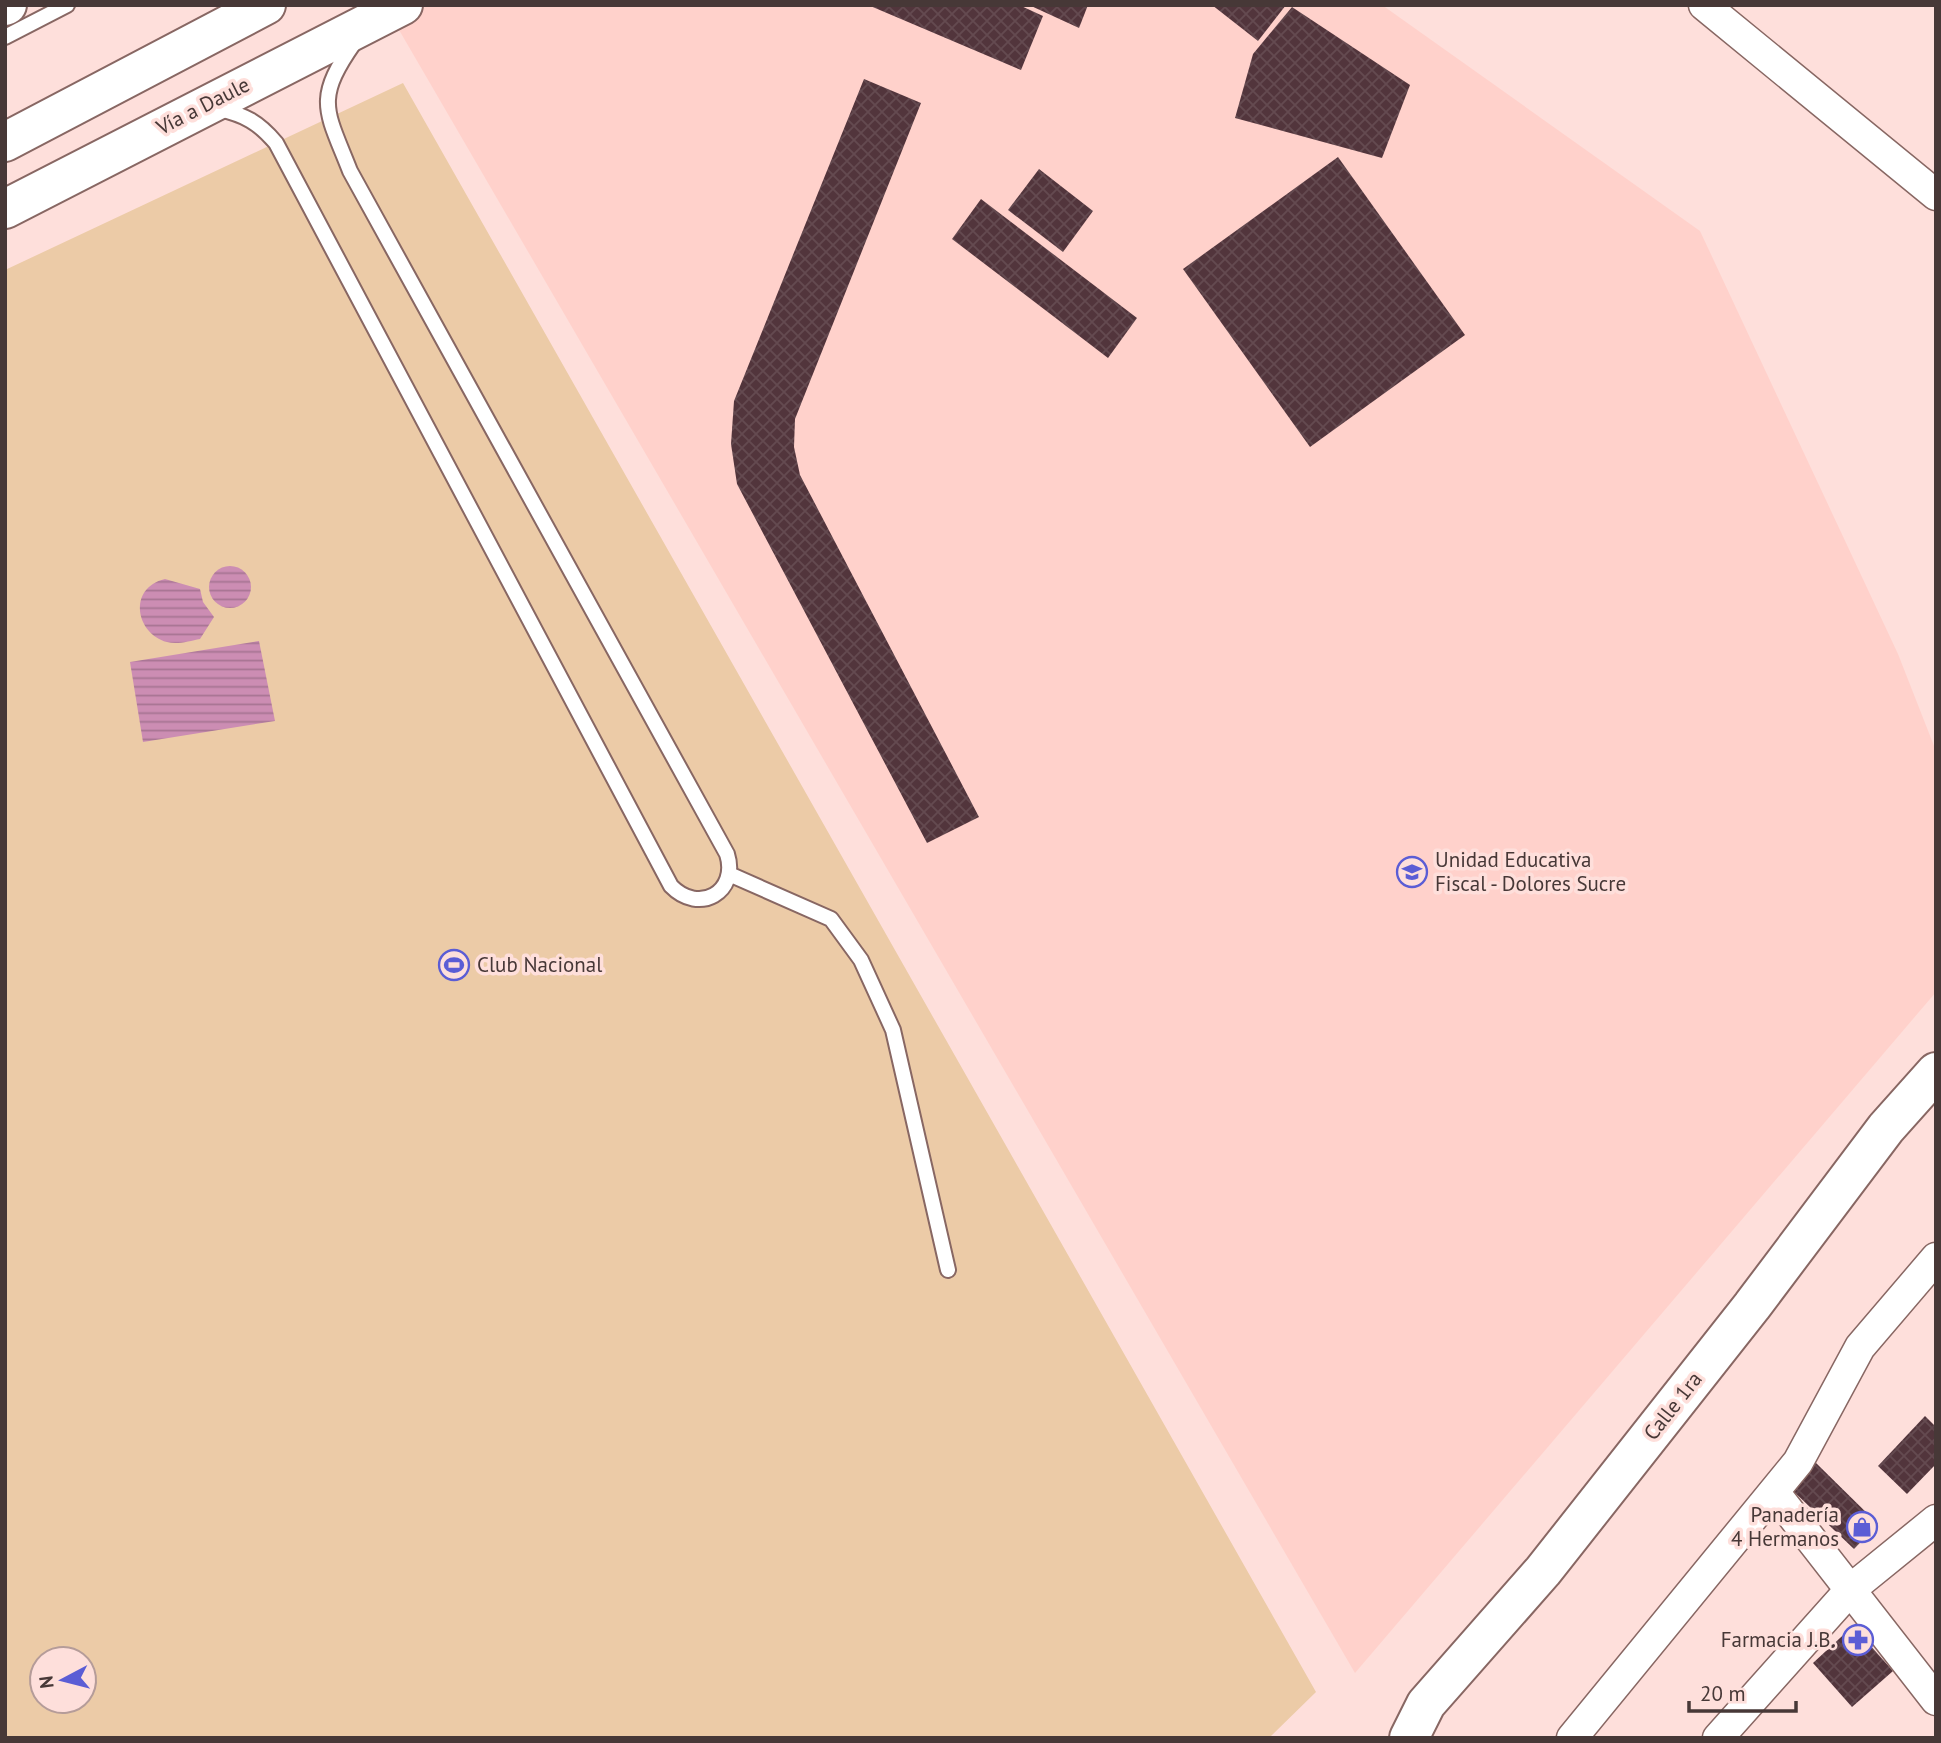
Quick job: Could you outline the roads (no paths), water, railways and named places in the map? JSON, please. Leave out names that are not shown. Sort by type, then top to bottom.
[{"type":"street","points":[[5,142],[266,5]]},
{"type":"street","name":"Vía a Daule","points":[[5,209],[403,5]]},
{"type":"street","points":[[1704,5],[1936,195]]},
{"type":"street","name":"Calle 1ra","points":[[1409,1738],[1426,1704],[1544,1571],[1752,1306],[1886,1128],[1936,1072]]},
{"type":"street","points":[[1572,1738],[1798,1462],[1860,1348],[1936,1258]]},
{"type":"street","points":[[1774,1492],[1936,1700]]},
{"type":"street","points":[[1718,1738],[1851,1589],[1936,1520]]},
{"type":"lane","points":[[5,37],[67,5]]},
{"type":"lane","points":[[30,112],[237,5]]},
{"type":"lane","points":[[203,106],[245,115],[260,123],[276,143],[671,886],[688,898],[710,898],[719,892],[729,874],[727,854],[351,171],[329,118],[327,93],[332,74],[366,24]]},
{"type":"lane","points":[[729,874],[831,919],[861,960],[893,1030],[948,1270]]},
{"type":"place","name":"Unidad Educativa Fiscal - Dolores Sucre","points":[[1412,872]]},
{"type":"place","name":"Club Nacional","points":[[454,965]]},
{"type":"place","name":"Panadería 4 Hermanos","points":[[1862,1527]]},
{"type":"place","name":"Farmacia J.B.","points":[[1858,1640]]}]
